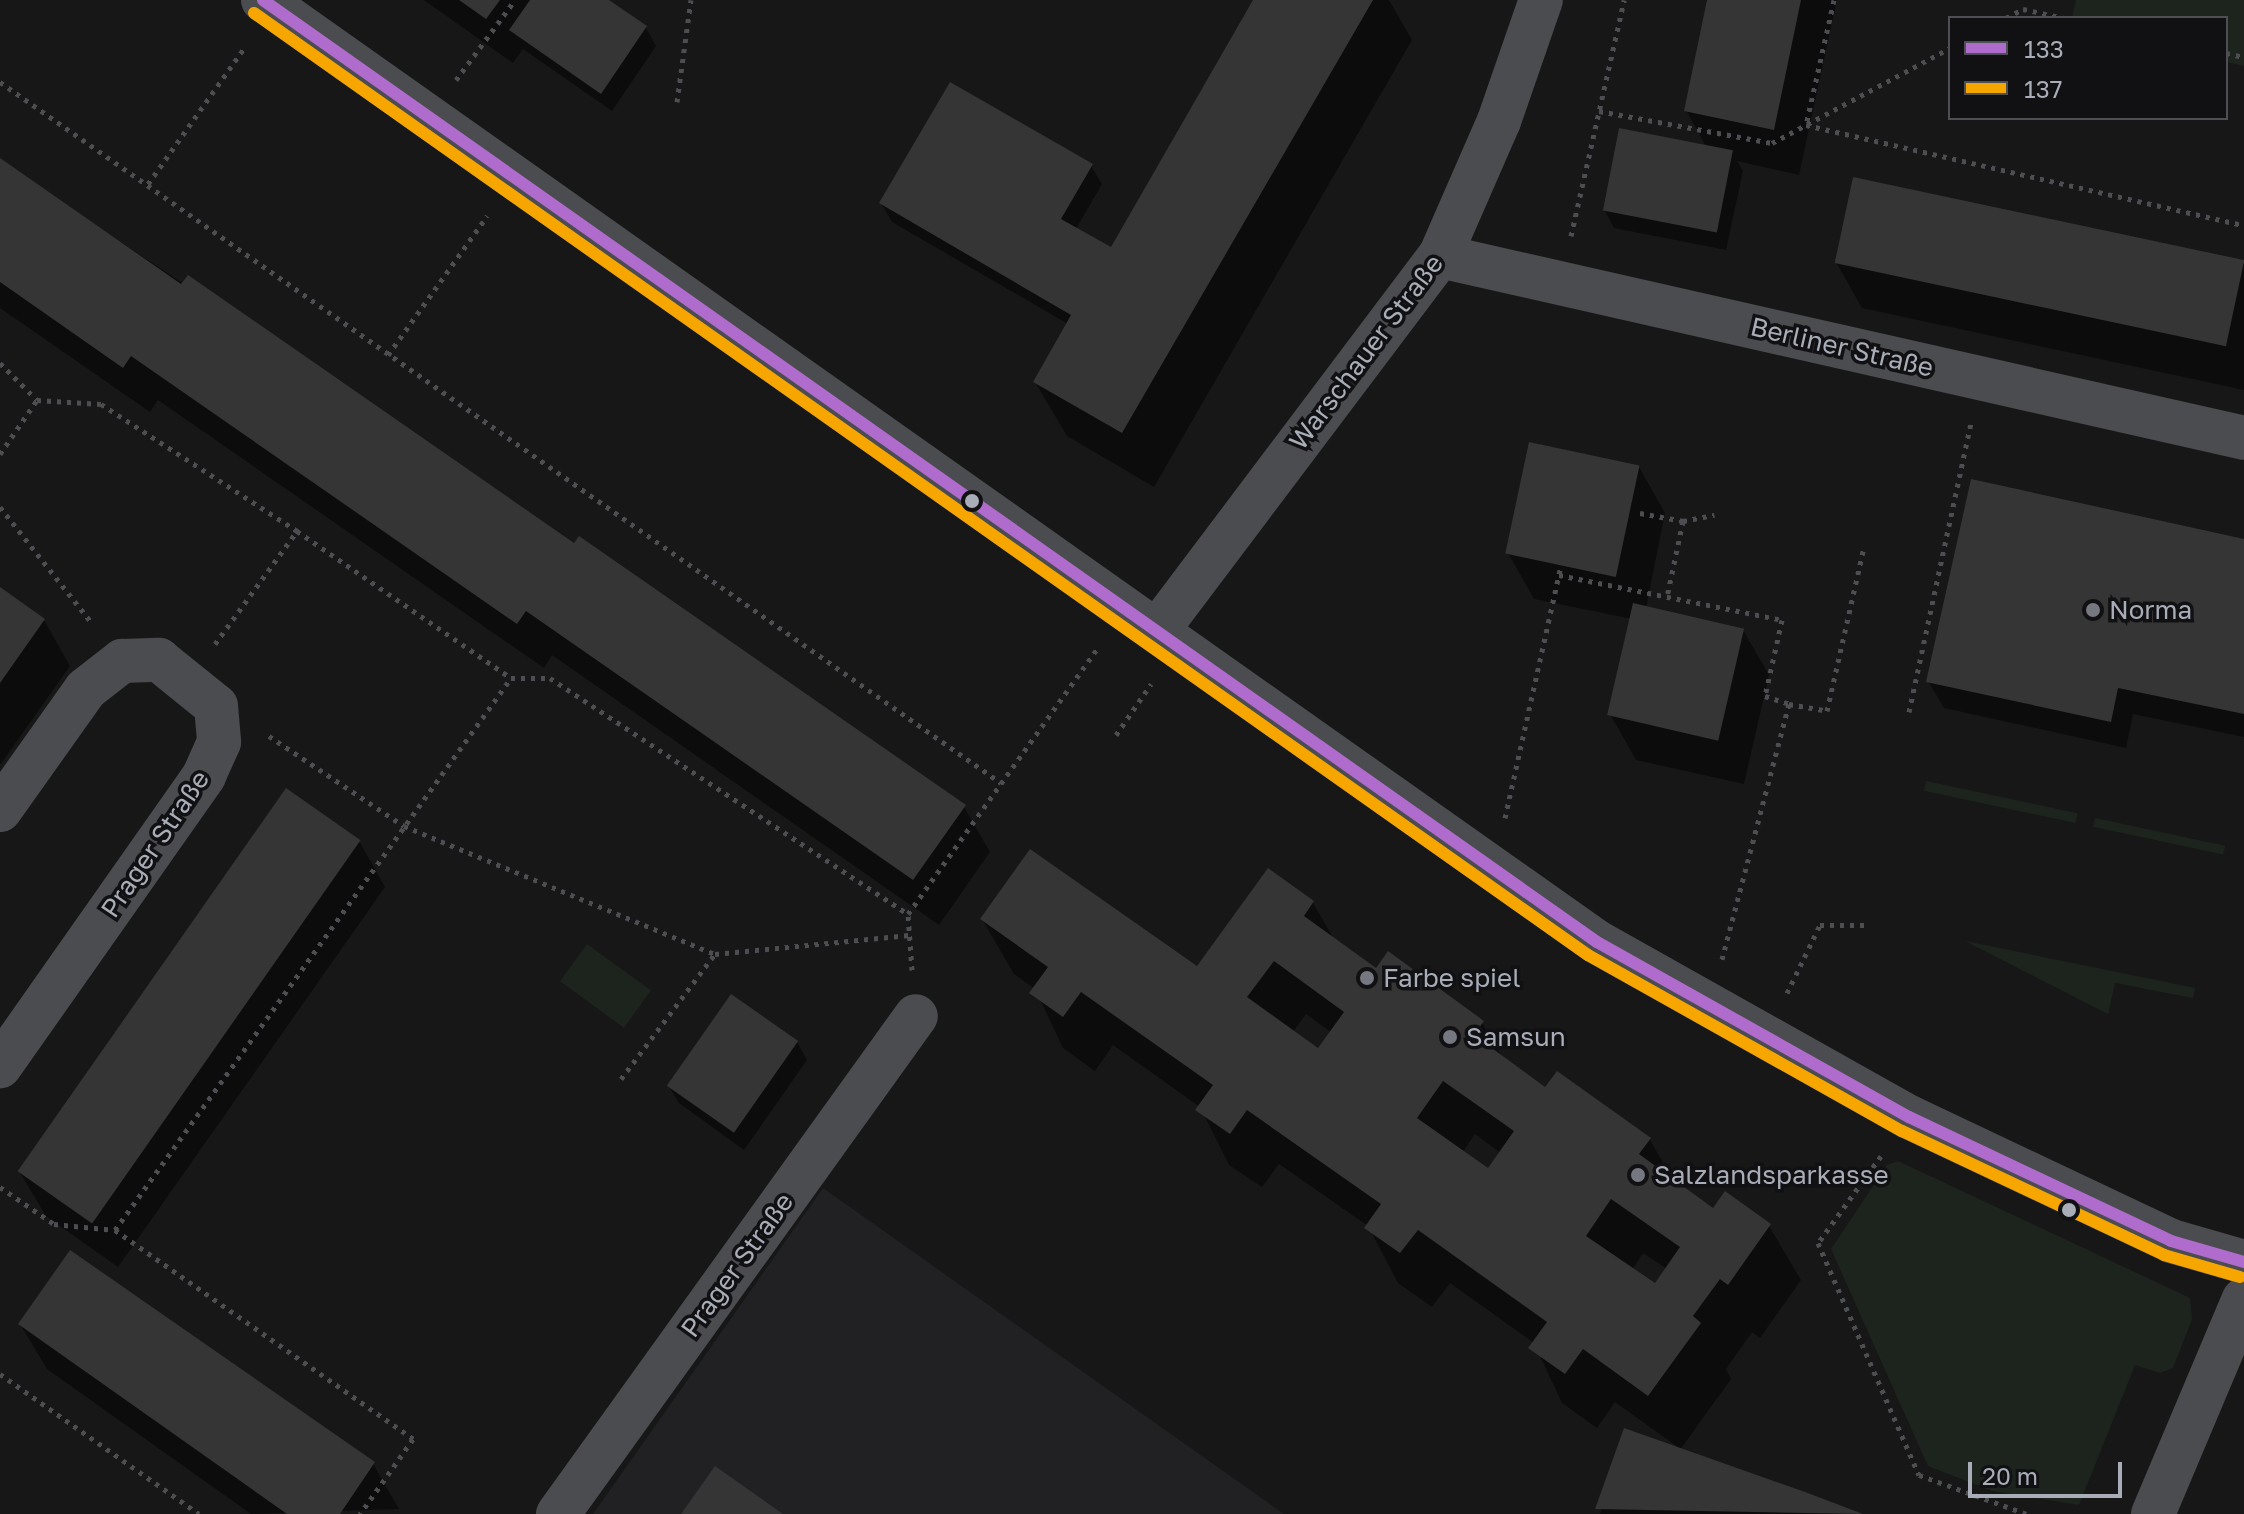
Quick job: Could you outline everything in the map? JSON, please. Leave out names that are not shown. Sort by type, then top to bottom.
[{"type":"street","name":"Warschauer Straße","points":[[1153,629],[1440,256],[1499,121],[1541,0]]},
{"type":"street","points":[[268,4],[1493,873],[1710,1006],[1909,1117],[2171,1241],[2244,1262]]},
{"type":"street","name":"Berliner Straße","points":[[1440,256],[2244,438]]},
{"type":"street","name":"Prager Straße","points":[[0,810],[86,689],[122,661],[159,660],[216,706],[219,742],[204,776],[0,1066]]},
{"type":"street","name":"Prager Straße","points":[[558,1514],[916,1016]]},
{"type":"street","points":[[2153,1514],[2244,1299]]},
{"type":"path","points":[[450,88],[515,0]]},
{"type":"path","points":[[677,102],[691,0]]},
{"type":"path","points":[[1560,284],[1624,0]]},
{"type":"path","points":[[1806,125],[1834,0]]},
{"type":"path","points":[[148,184],[268,4]]},
{"type":"path","points":[[2010,16],[2023,9],[2055,16]]},
{"type":"path","points":[[1599,111],[1772,143],[1948,49]]},
{"type":"path","points":[[0,82],[1001,783]]},
{"type":"path","points":[[1806,125],[2244,225]]},
{"type":"path","points":[[388,355],[513,178]]},
{"type":"path","points":[[0,363],[37,400],[101,404],[297,531],[511,678],[550,678],[908,914]]},
{"type":"path","points":[[1909,712],[1980,378]]},
{"type":"path","points":[[0,454],[37,400]]},
{"type":"path","points":[[0,507],[94,625]]},
{"type":"path","points":[[1640,513],[1683,521],[1714,515]]},
{"type":"path","points":[[1667,597],[1683,521]]},
{"type":"path","points":[[215,645],[297,531]]},
{"type":"path","points":[[1559,575],[1782,620],[1765,696],[1827,711],[1864,547]]},
{"type":"path","points":[[1493,873],[1561,566]]},
{"type":"path","points":[[1116,735],[1153,629]]},
{"type":"path","points":[[916,1016],[908,914],[1001,783],[1153,629]]},
{"type":"path","points":[[115,1230],[511,678]]},
{"type":"path","points":[[1710,1006],[1789,704]]},
{"type":"path","points":[[269,736],[404,826],[715,954],[909,935]]},
{"type":"path","points":[[1765,1037],[1820,925],[1864,925]]},
{"type":"path","points":[[621,1079],[715,954]]},
{"type":"path","points":[[1909,1117],[1818,1243],[1919,1475],[2027,1514]]},
{"type":"path","points":[[0,1187],[54,1224],[115,1230],[413,1439],[360,1514]]},
{"type":"path","points":[[0,1374],[199,1514]]},
{"type":"shaded area","points":[[2076,0],[2244,0],[2244,66],[2228,62],[2228,16],[2072,16]]},
{"type":"shaded area","points":[[1926,781],[2078,813],[2076,823],[1924,791]]},
{"type":"shaded area","points":[[2095,818],[2225,846],[2223,854],[2093,827]]},
{"type":"shaded area","points":[[1965,941],[2195,988],[2193,998],[2115,983],[2108,1014]]},
{"type":"shaded area","points":[[587,944],[651,990],[624,1028],[560,981]]},
{"type":"shaded area","points":[[1898,1161],[2190,1298],[2192,1319],[2173,1368],[2160,1373],[2135,1365],[2079,1505],[1992,1491],[1928,1466],[1831,1249],[1887,1165]]},
{"type":"shaded area","points":[[823,1188],[1284,1514],[593,1514]]},
{"type":"building","points":[[459,0],[500,0],[486,19]]},
{"type":"building","points":[[530,0],[609,0],[647,26],[601,94],[509,30]]},
{"type":"building","points":[[1253,0],[1373,0],[1122,433],[1033,382],[1071,315],[879,203],[950,82],[1093,164],[1061,219],[1111,247]]},
{"type":"building","points":[[1707,0],[1801,0],[1774,130],[1684,111]]},
{"type":"building","points":[[1619,128],[1733,150],[1717,233],[1603,210]]},
{"type":"building","points":[[0,158],[181,284],[188,275],[574,543],[579,536],[966,805],[913,880],[526,611],[517,624],[131,356],[123,368],[0,282]]},
{"type":"building","points":[[1853,177],[2244,260],[2226,346],[1835,263]]},
{"type":"building","points":[[1529,442],[1640,465],[1616,577],[1505,554]]},
{"type":"building","name":"Norma","points":[[1971,479],[2244,539],[2244,714],[2118,688],[2111,722],[1926,682]]},
{"type":"building","points":[[0,587],[45,619],[0,683]]},
{"type":"building","points":[[1633,603],[1744,629],[1718,741],[1607,715]]},
{"type":"building","points":[[286,788],[361,840],[92,1224],[18,1171]]},
{"type":"building","points":[[1030,849],[1197,966],[1268,868],[1314,901],[1304,916],[1376,968],[1388,951],[1484,1021],[1474,1035],[1545,1087],[1557,1071],[1651,1138],[1639,1154],[1713,1208],[1725,1191],[1771,1224],[1728,1285],[1720,1279],[1693,1316],[1701,1323],[1648,1396],[1583,1349],[1565,1374],[1528,1348],[1547,1322],[1418,1230],[1400,1253],[1364,1228],[1381,1204],[1247,1110],[1230,1134],[1195,1110],[1213,1085],[1081,992],[1063,1017],[1029,993],[1048,967],[980,919]],"holes":[[[1274,961],[1344,1012],[1318,1048],[1247,997]],[[1443,1081],[1514,1131],[1488,1168],[1417,1118]],[[1611,1199],[1680,1247],[1655,1283],[1586,1236]]]},
{"type":"building","points":[[731,994],[798,1041],[734,1133],[667,1086]]},
{"type":"building","points":[[70,1250],[375,1462],[340,1514],[287,1514],[18,1324]]},
{"type":"building","points":[[1624,1428],[1805,1492],[1863,1514],[1595,1509]]},
{"type":"building","points":[[715,1466],[783,1514],[681,1514]]},
{"type":"transit line","name":"133","points":[[263,0],[1597,942],[1909,1117],[2171,1241],[2244,1262]]},
{"type":"transit line","name":"137","points":[[254,13],[1588,955],[1902,1131],[2164,1255],[2240,1277]]},
{"type":"place","name":"Norma","points":[[2093,610]]},
{"type":"place","name":"Farbe spiel","points":[[1367,978]]},
{"type":"place","name":"Samsun","points":[[1450,1037]]},
{"type":"place","name":"Salzlandsparkasse","points":[[1638,1175]]}]
